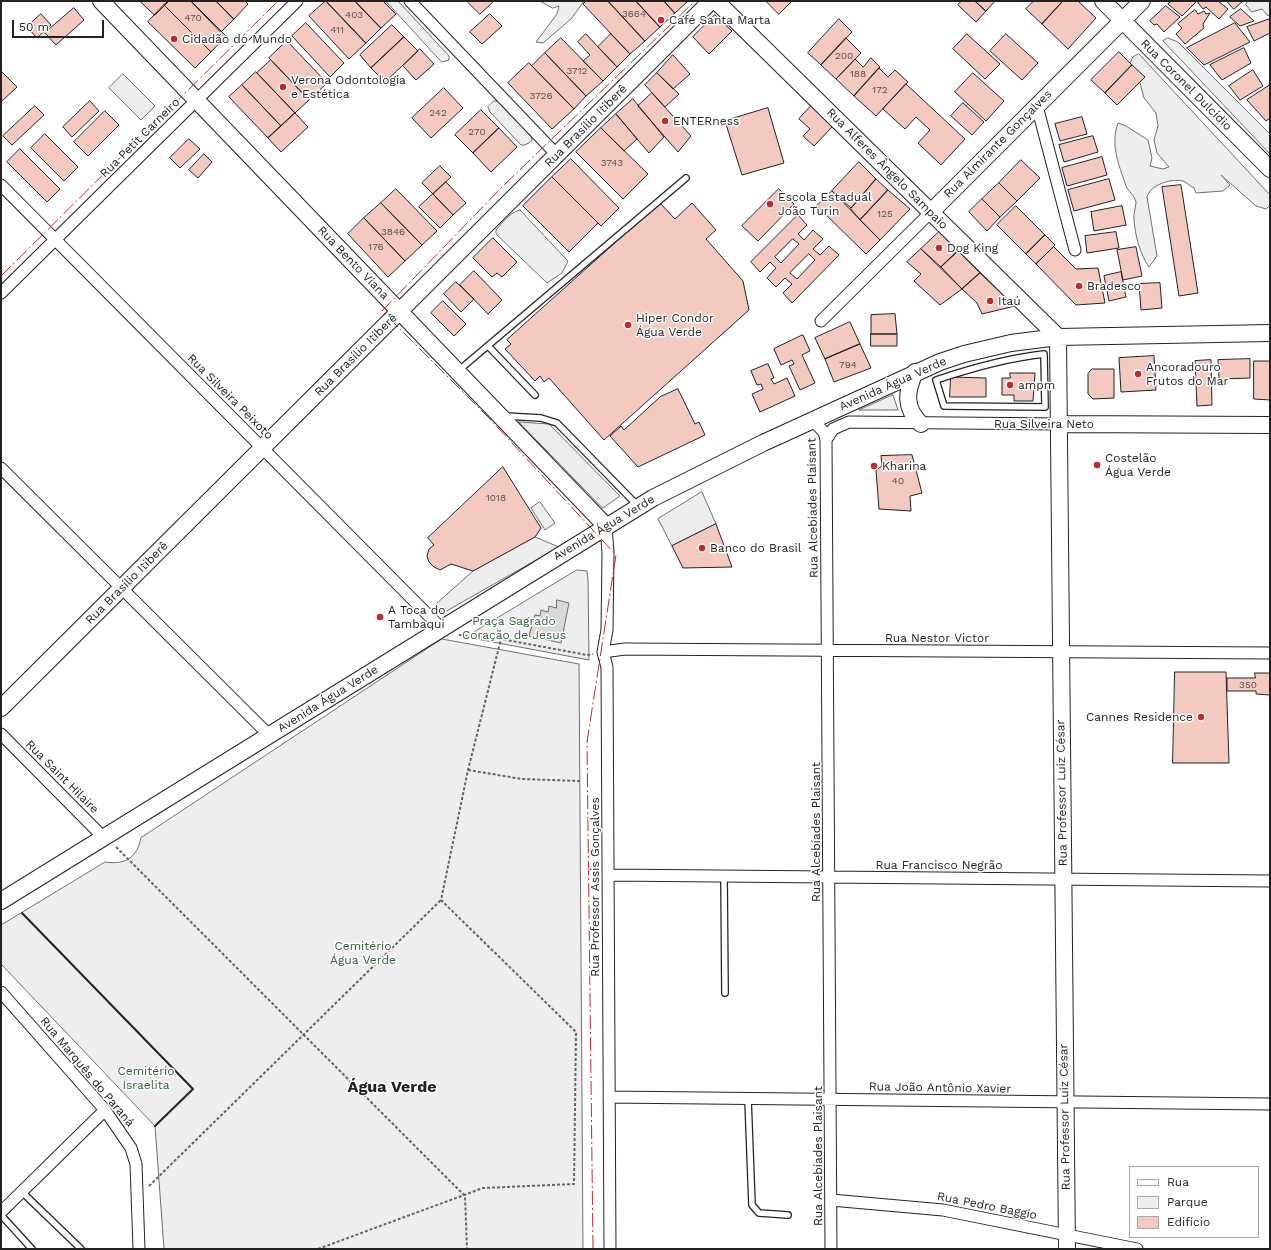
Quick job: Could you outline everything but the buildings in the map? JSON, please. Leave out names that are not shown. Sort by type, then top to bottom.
[{"type":"main road","name":"Rua Bento Viana","points":[[101,1],[606,526]]},
{"type":"main road","name":"Rua Brasílio Itiberê","points":[[1,708],[711,1]]},
{"type":"main road","name":"Rua Alferes Ângelo Sampaio","points":[[716,1],[1058,337]]},
{"type":"main road","name":"Rua Coronel Dulcídio","points":[[1103,1],[1270,169]]},
{"type":"main road","name":"Rua Almirante Gonçalves","points":[[931,212],[1142,1]]},
{"type":"main road","name":"Avenida Água Verde","points":[[1,902],[638,507],[696,475],[915,372],[940,362],[988,348],[1058,337],[1270,333]]},
{"type":"main road","name":"Rua Professor Luiz César","points":[[1058,337],[1066,1242]]},
{"type":"main road","points":[[915,372],[908,387],[908,404],[913,415],[921,424]]},
{"type":"main road","name":"Rua Silveira Neto","points":[[1059,424],[1270,425]]},
{"type":"street","name":"Rua Petit Carneiro","points":[[1,293],[297,1]]},
{"type":"street","points":[[410,1],[557,155]]},
{"type":"street","points":[[1036,106],[1075,250]]},
{"type":"street","name":"Rua Silveira Peixoto","points":[[1,185],[441,628]]},
{"type":"street","name":"Rua Almirante Gonçalves","points":[[821,321],[931,212]]},
{"type":"street","name":"Rua Alcebíades Plaisant","points":[[812,420],[824,432],[826,440],[831,1249]]},
{"type":"street","name":"Rua Silveira Neto","points":[[826,440],[832,430],[849,422],[921,424],[1059,424]]},
{"type":"street","points":[[1,468],[269,735]]},
{"type":"street","name":"Rua Professor Assis Gonçalves","points":[[606,526],[608,553],[607,630],[603,652],[607,667],[610,1249]]},
{"type":"street","name":"Rua Nestor Victor","points":[[603,652],[625,649],[1270,653]]},
{"type":"street","name":"Rua Saint Hilaire","points":[[1,734],[104,838]]},
{"type":"street","name":"Rua Francisco Negrão","points":[[608,875],[1270,881]]},
{"type":"street","name":"Rua Marquês do Paraná","points":[[1,992],[105,1110],[127,1141],[134,1155],[139,1249]]},
{"type":"street","name":"Rua João Antônio Xavier","points":[[609,1097],[1270,1104]]},
{"type":"street","points":[[1,1212],[105,1110]]},
{"type":"street","name":"Rua Pedro Baggio","points":[[831,1200],[942,1210],[1066,1242],[1137,1249]]},
{"type":"lane","points":[[458,372],[686,178]]},
{"type":"lane","points":[[488,346],[535,395]]},
{"type":"lane","points":[[1044,354],[1044,407],[944,406],[936,380],[979,366],[1044,354]]},
{"type":"lane","points":[[500,416],[541,418],[557,423],[638,507]]},
{"type":"lane","points":[[724,876],[725,993]]},
{"type":"lane","points":[[748,1099],[752,1205],[758,1212],[788,1215]]},
{"type":"lane","points":[[22,1192],[81,1249]]},
{"type":"lane","points":[[1,1215],[32,1249]]},
{"type":"path","points":[[441,628],[453,635],[501,639],[587,655],[603,652]]},
{"type":"path","points":[[137,1196],[441,900],[468,770],[501,639]]},
{"type":"path","points":[[468,770],[522,779],[580,781]]},
{"type":"path","points":[[104,838],[120,850],[465,1196],[467,1249]]},
{"type":"path","points":[[318,1249],[465,1196],[483,1188],[574,1184],[576,1032],[441,900]]},
{"type":"green space","points":[[386,1],[398,1],[449,56],[449,60],[442,62]]},
{"type":"green space","points":[[540,1],[584,1],[571,19],[543,43],[536,42],[557,14],[559,6],[553,8]]},
{"type":"green space","points":[[1248,1],[1270,1],[1270,15],[1268,16],[1262,9],[1252,12],[1246,5]]},
{"type":"green space","points":[[1168,38],[1178,42],[1270,134],[1270,154],[1163,41]]},
{"type":"green space","points":[[1139,54],[1270,195],[1270,205],[1266,209],[1256,206],[1221,175],[1230,185],[1223,191],[1196,193],[1194,188],[1178,180],[1162,183],[1152,189],[1147,197],[1157,256],[1149,267],[1138,244],[1134,218],[1136,202],[1126,186],[1118,163],[1115,147],[1118,123],[1126,126],[1148,140],[1152,158],[1150,166],[1163,169],[1169,167],[1157,153],[1154,140],[1158,126],[1156,113],[1144,98],[1140,83],[1129,65],[1133,57]]},
{"type":"green space","points":[[494,101],[498,101],[531,134],[532,141],[525,145],[521,145],[490,112],[488,107]]},
{"type":"green space","points":[[520,210],[568,261],[562,273],[547,283],[496,234],[496,230],[507,218],[516,211]]},
{"type":"green space","points":[[893,395],[898,410],[859,410]]},
{"type":"green space","points":[[519,422],[549,424],[620,496],[603,508]]},
{"type":"green space","name":"Praça Sagrado Coração de Jesus","points":[[577,570],[587,571],[589,660],[466,637]],"holes":[[[556,608],[529,636],[535,615],[540,616]]]},
{"type":"green space","name":"Cemitério Água Verde","points":[[442,639],[579,664],[583,1249],[164,1249],[155,1126],[1,964],[1,925],[105,862],[112,863],[129,859],[136,851],[141,838]]},
{"type":"shaded area","points":[[123,74],[155,106],[141,120],[109,88]]},
{"type":"shaded area","points":[[702,492],[716,524],[672,546],[658,519]]},
{"type":"shaded area","points":[[540,502],[555,523],[545,530],[531,508]]},
{"type":"shaded area","points":[[535,537],[559,547],[443,613],[436,604],[473,571]]},
{"type":"shaded area","points":[[557,600],[569,603],[561,643],[529,636],[535,615],[540,616],[541,610],[548,612],[549,606],[556,608]]},
{"type":"wall","points":[[22,913],[193,1089],[155,1126]]},
{"type":"power","points":[[1,276],[278,1]]},
{"type":"power","points":[[593,1249],[587,742],[616,555],[486,415],[382,311],[503,186],[695,1]]},
{"type":"place","name":"Café Santa Marta","points":[[661,20]]},
{"type":"place","name":"Cidadão do Mundo","points":[[174,39]]},
{"type":"place","name":"Verona Odontologia e Estética","points":[[283,87]]},
{"type":"place","name":"ENTERness","points":[[665,121]]},
{"type":"place","name":"Escola Estadual João Turin","points":[[770,204]]},
{"type":"place","name":"Dog King","points":[[939,248]]},
{"type":"place","name":"Bradesco","points":[[1079,286]]},
{"type":"place","name":"Itaú","points":[[990,301]]},
{"type":"place","name":"Hiper Condor Água Verde","points":[[628,325]]},
{"type":"place","name":"Ancoradouro Frutos do Mar","points":[[1138,374]]},
{"type":"place","name":"ampm","points":[[1010,385]]},
{"type":"place","name":"Costelão Água Verde","points":[[1097,465]]},
{"type":"place","name":"Kharina","points":[[874,466]]},
{"type":"place","name":"Banco do Brasil","points":[[702,548]]},
{"type":"place","name":"A Toca do Tambaqui","points":[[380,617]]},
{"type":"place","name":"Cannes Residence","points":[[1201,717]]},
{"type":"district","name":"Água Verde","points":[[392,1087]]},
{"type":"park label","name":"Cemitério Israelita","points":[[146,1078]]}]
